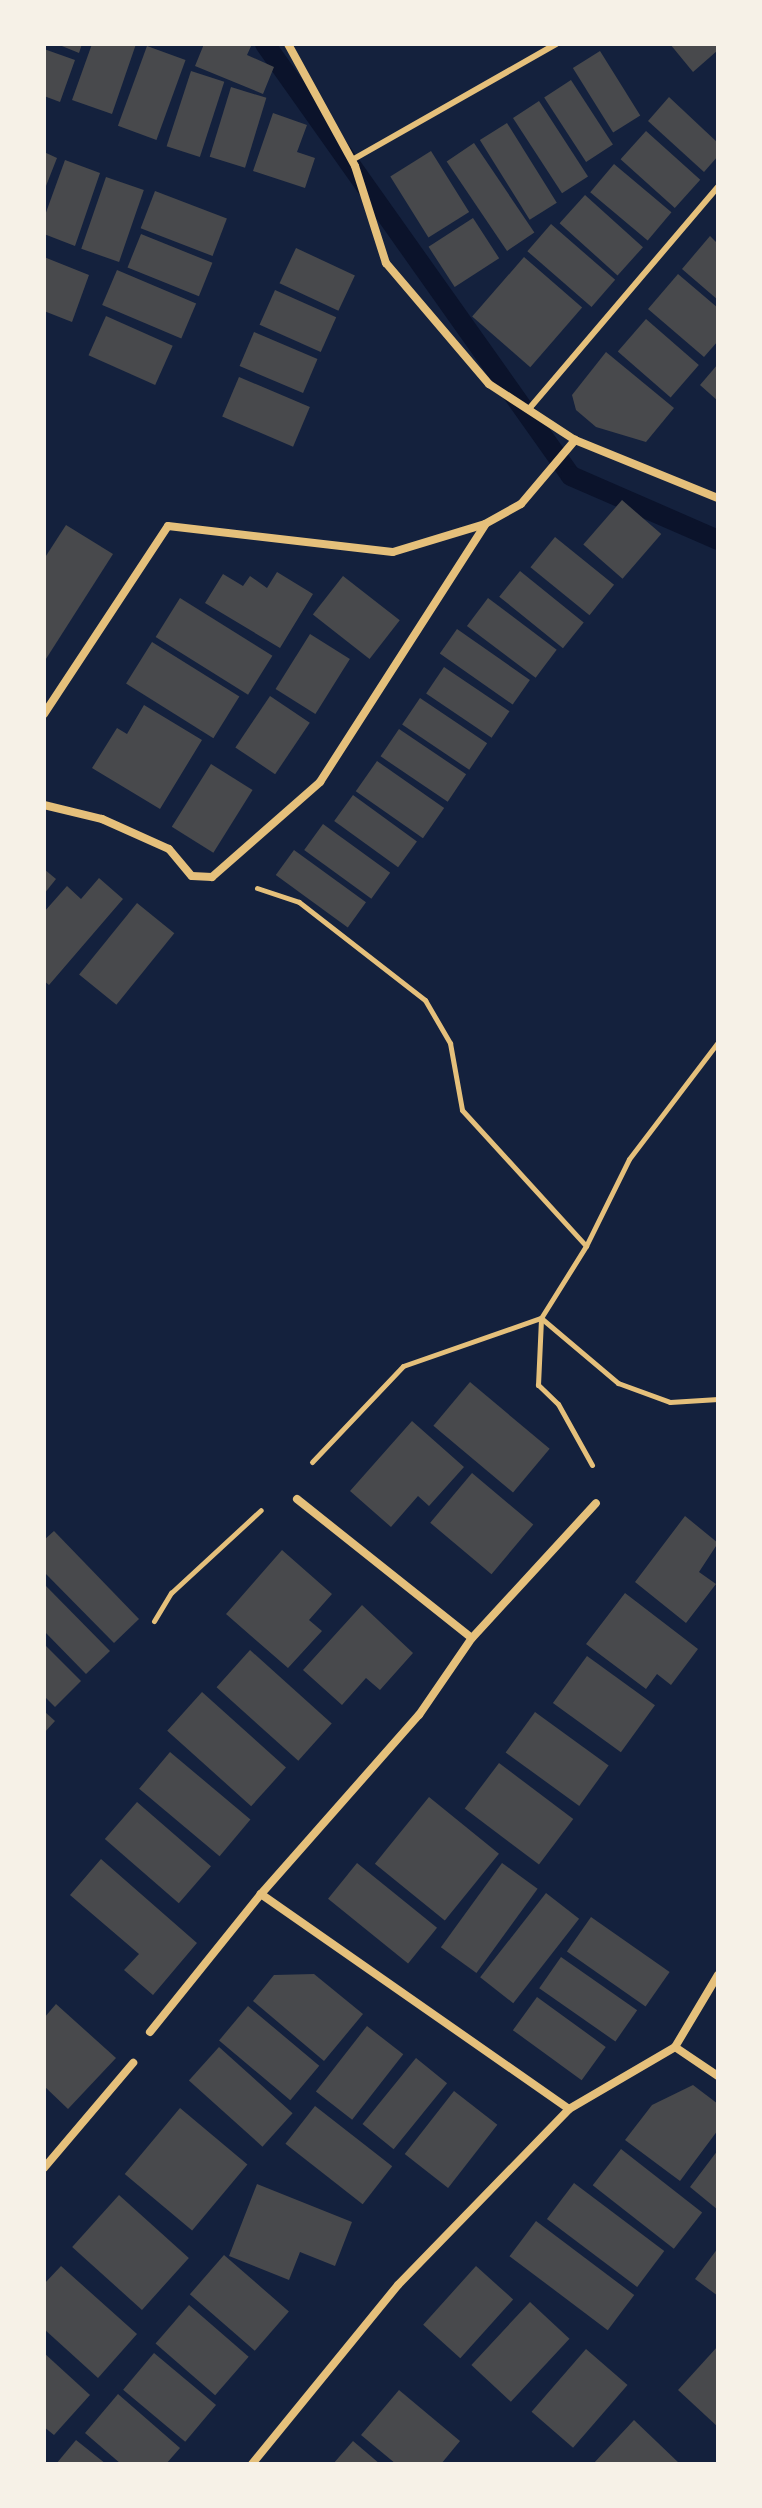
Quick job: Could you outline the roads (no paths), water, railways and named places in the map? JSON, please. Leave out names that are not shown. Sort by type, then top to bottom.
[{"type":"street","points":[[288,44],[354,163],[386,263],[489,384],[573,442],[718,498]]},
{"type":"street","points":[[44,714],[168,526],[393,552],[485,524],[521,504],[573,442]]},
{"type":"street","points":[[44,805],[102,819],[169,849],[192,876],[212,877],[320,782],[485,524]]},
{"type":"street","points":[[297,1499],[472,1638]]},
{"type":"street","points":[[150,2032],[261,1894],[419,1715],[472,1638],[596,1503]]},
{"type":"street","points":[[261,1894],[569,2109]]},
{"type":"street","points":[[252,2464],[398,2285],[569,2109],[675,2047],[718,1975]]},
{"type":"street","points":[[675,2047],[718,2076]]},
{"type":"street","points":[[44,2168],[133,2063]]},
{"type":"lane","points":[[354,163],[556,44]]},
{"type":"lane","points":[[528,410],[718,187]]},
{"type":"waterway","points":[[265,44],[571,476],[718,540]]}]
